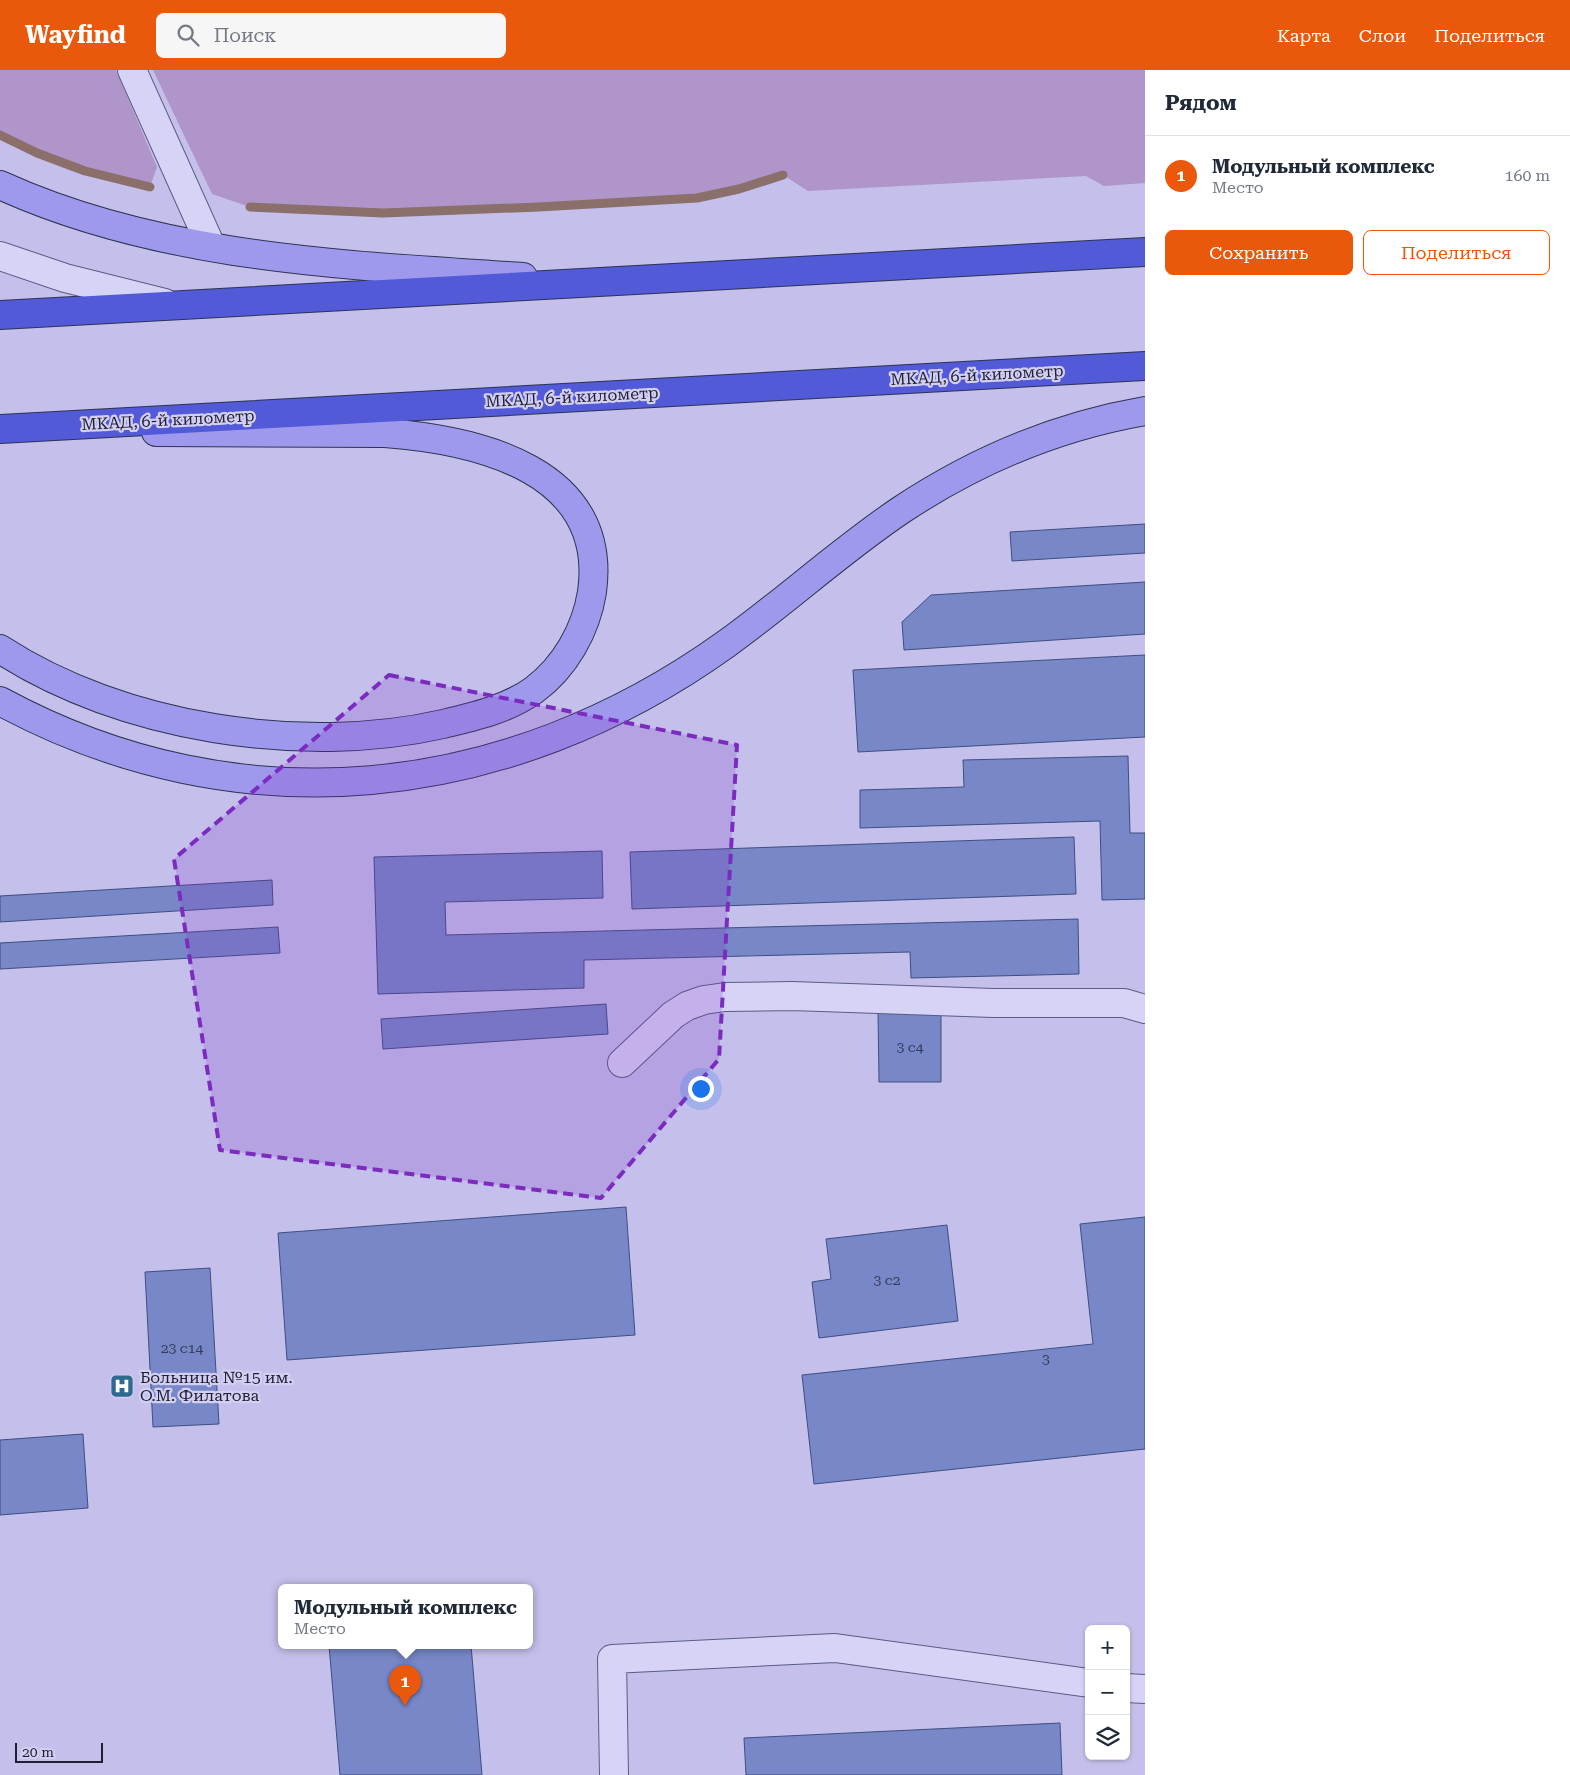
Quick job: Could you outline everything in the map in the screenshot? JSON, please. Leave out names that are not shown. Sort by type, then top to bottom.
[{"type":"highway","points":[[0,315],[1145,252]]},
{"type":"highway","name":"МКАД, 6-й километр","points":[[0,430],[1145,366]]},
{"type":"main road","points":[[0,185],[20,195],[98,220],[211,246],[368,267],[599,282]]},
{"type":"main road","points":[[0,701],[88,743],[162,765],[240,777],[321,783],[376,780],[435,773],[504,756],[590,722],[676,677],[726,644],[870,533],[944,483],[1033,441],[1145,411]]},
{"type":"main road","points":[[0,430],[385,433],[422,436],[457,442],[504,457],[548,480],[564,494],[576,509],[585,525],[590,544],[593,582],[590,604],[582,629],[567,655],[550,675],[533,690],[512,702],[459,720],[390,733],[320,737],[245,732],[172,720],[104,700],[38,670],[0,649]]},
{"type":"lane","points":[[132,70],[211,246]]},
{"type":"lane","points":[[0,256],[65,278],[174,306]]},
{"type":"lane","points":[[622,1063],[673,1015],[687,1006],[704,1000],[792,996],[993,1003],[1124,1003],[1145,1009]]},
{"type":"lane","points":[[614,1775],[612,1659],[835,1648],[1085,1681]]},
{"type":"lane","points":[[1130,1688],[1145,1689]]},
{"type":"highlighted area","points":[[389,675],[737,745],[719,1059],[601,1198],[220,1150],[174,859]]},
{"type":"shaded area","points":[[0,70],[116,70],[157,167],[150,187],[85,171],[37,153],[0,135]]},
{"type":"shaded area","points":[[153,70],[1145,70],[1145,183],[1104,186],[1086,176],[808,191],[783,175],[739,189],[697,198],[383,213],[250,207],[212,194]]},
{"type":"building","points":[[1145,524],[1145,553],[1012,561],[1010,532]]},
{"type":"building","points":[[1145,582],[1145,634],[904,650],[902,622],[931,595]]},
{"type":"building","points":[[1145,655],[1145,737],[858,752],[853,670]]},
{"type":"building","points":[[1128,756],[1130,833],[1145,833],[1145,899],[1102,900],[1100,821],[860,828],[860,790],[964,787],[963,760]]},
{"type":"building","points":[[1074,837],[1076,894],[632,909],[630,852]]},
{"type":"building","points":[[602,851],[603,898],[445,902],[446,935],[1078,919],[1079,974],[911,978],[910,952],[584,960],[584,988],[378,994],[374,857]]},
{"type":"building","points":[[272,880],[273,905],[0,922],[0,896]]},
{"type":"building","points":[[278,927],[280,953],[0,969],[0,943]]},
{"type":"building","points":[[606,1004],[608,1034],[383,1049],[381,1019]]},
{"type":"building","points":[[878,1012],[941,1012],[941,1082],[879,1082]]},
{"type":"building","points":[[626,1207],[635,1335],[287,1360],[278,1233]]},
{"type":"building","points":[[1145,1217],[1145,1449],[814,1484],[802,1375],[1093,1344],[1080,1224]]},
{"type":"building","points":[[947,1225],[958,1321],[819,1338],[812,1282],[831,1279],[826,1239]]},
{"type":"building","points":[[210,1268],[219,1424],[153,1427],[145,1272]]},
{"type":"building","points":[[83,1434],[88,1508],[0,1515],[0,1440]]},
{"type":"building","points":[[329,1649],[471,1649],[482,1775],[340,1775]]},
{"type":"building","points":[[1060,1723],[1062,1775],[746,1775],[744,1738]]},
{"type":"waterway","points":[[0,135],[37,153],[85,171],[150,187]]},
{"type":"waterway","points":[[250,207],[383,213],[697,198],[739,189],[783,175]]},
{"type":"place","name":"Больница №15 им. О.М. Филатова","points":[[122,1386]]},
{"type":"place","name":"Модульный комплекс","points":[[405,1706]]}]
